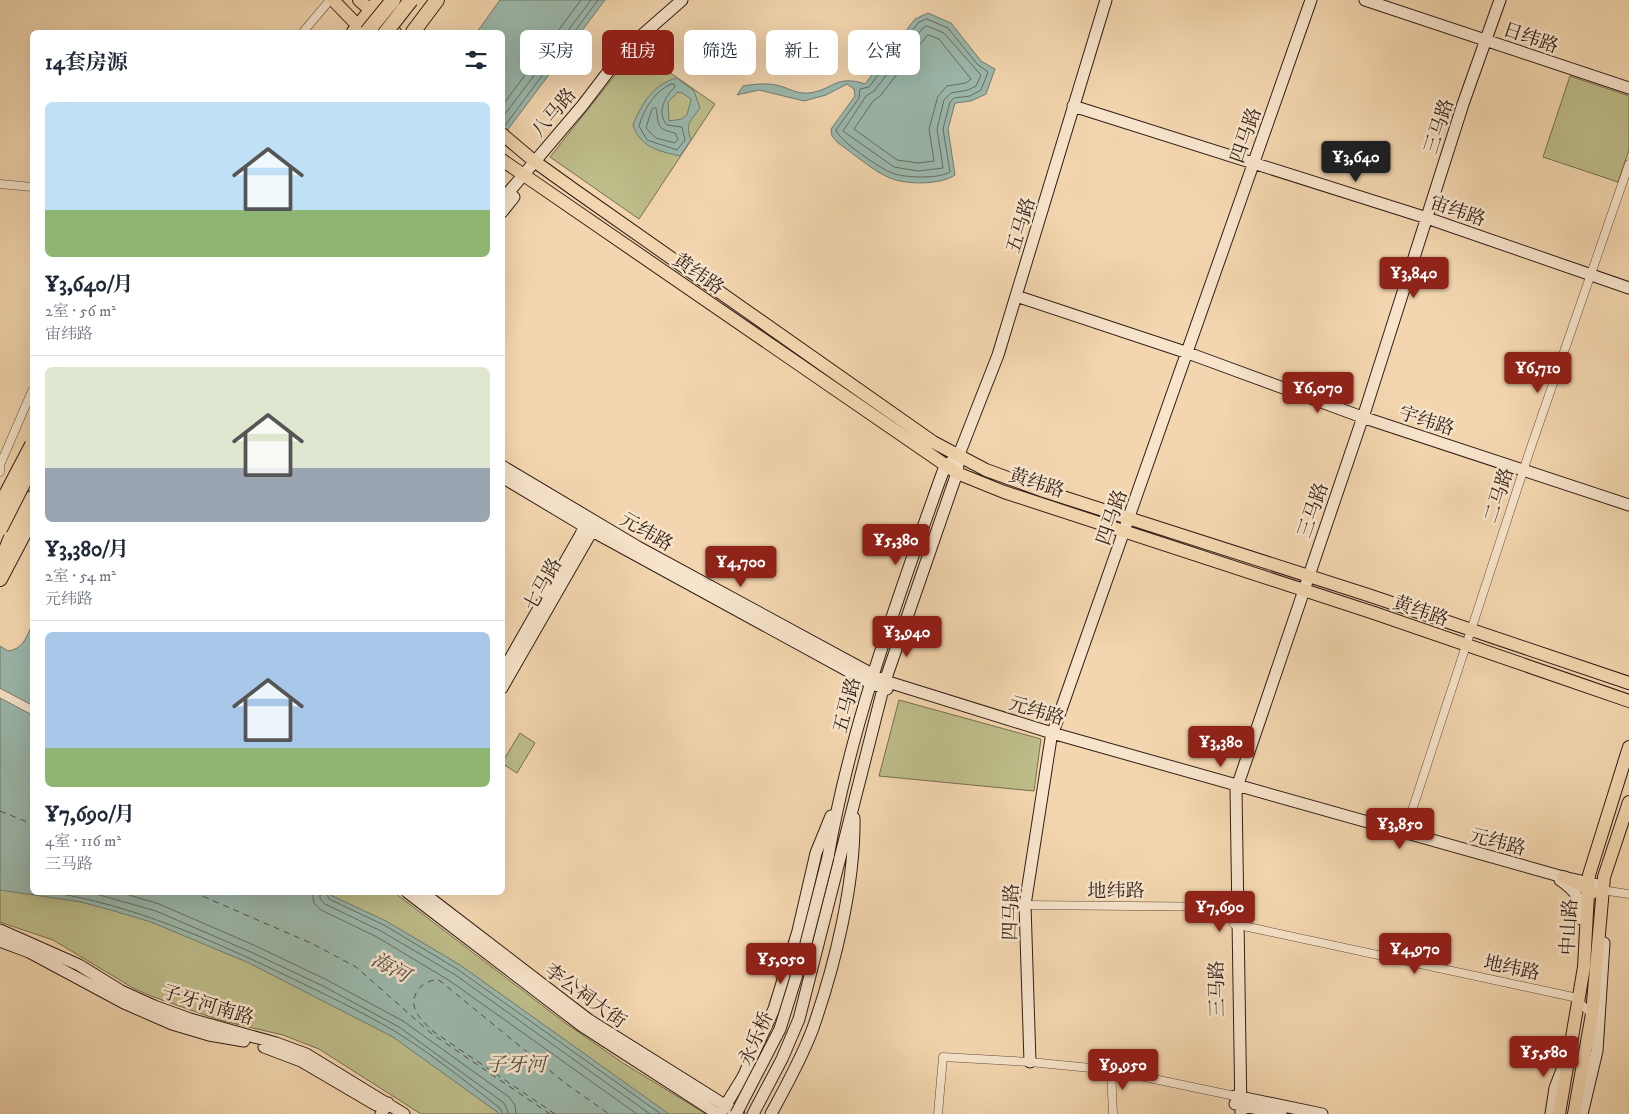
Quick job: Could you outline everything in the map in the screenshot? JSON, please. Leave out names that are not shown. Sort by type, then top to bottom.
[{"type":"highway","points":[[362,30],[393,0]]},
{"type":"highway","points":[[388,30],[411,0]]},
{"type":"highway","points":[[414,30],[437,0]]},
{"type":"highway","points":[[362,30],[375,5]]},
{"type":"highway","points":[[0,506],[30,449]]},
{"type":"highway","points":[[0,529],[30,470]]},
{"type":"highway","points":[[0,564],[12,535],[30,502]]},
{"type":"highway","points":[[0,579],[30,522]]},
{"type":"main road","points":[[332,0],[360,30]]},
{"type":"main road","points":[[359,0],[375,5],[394,30]]},
{"type":"main road","name":"黄纬路","points":[[506,137],[534,161],[925,436],[958,457],[986,470],[1629,684]]},
{"type":"main road","name":"黄纬路","points":[[505,162],[525,178],[652,262],[957,473],[1004,492],[1467,645],[1629,701]]},
{"type":"main road","name":"中山路","points":[[1559,1114],[1582,985],[1597,844],[1629,747]]},
{"type":"main road","name":"中山路","points":[[1593,887],[1605,870],[1629,802]]},
{"type":"main road","points":[[1562,879],[1593,887]]},
{"type":"main road","name":"中山路","points":[[1574,1114],[1596,1019],[1599,908],[1593,887]]},
{"type":"street","points":[[305,30],[332,0]]},
{"type":"street","name":"八马路","points":[[505,208],[534,161],[582,106],[624,51],[682,0]]},
{"type":"street","name":"五马路","points":[[840,858],[884,684],[957,473],[958,457],[998,355],[1106,0]]},
{"type":"street","name":"四马路","points":[[1030,1062],[1025,906],[1052,736],[1311,0]]},
{"type":"street","name":"日纬路","points":[[1365,0],[1629,88]]},
{"type":"street","name":"三马路","points":[[1238,1105],[1235,924],[1237,786],[1500,0]]},
{"type":"street","name":"宙纬路","points":[[1073,106],[1254,165],[1427,218],[1629,288]]},
{"type":"street","name":"二马路","points":[[1404,835],[1472,632],[1523,470],[1629,164]]},
{"type":"street","name":"八马路","points":[[505,197],[525,178]]},
{"type":"street","points":[[0,184],[30,187]]},
{"type":"street","name":"宇纬路","points":[[1016,296],[1188,353],[1362,417],[1629,505]]},
{"type":"street","points":[[0,472],[0,465],[30,396]]},
{"type":"street","points":[[945,466],[958,457]]},
{"type":"street","name":"五马路","points":[[828,857],[837,803],[871,679],[945,466]]},
{"type":"street","name":"元纬路","points":[[505,468],[591,525]]},
{"type":"street","name":"元纬路","points":[[505,479],[871,679],[884,684],[1052,736],[1237,786],[1562,879]]},
{"type":"street","points":[[0,489],[5,538],[0,549]]},
{"type":"street","name":"七马路","points":[[505,668],[591,525]]},
{"type":"street","name":"七马路","points":[[505,683],[591,525]]},
{"type":"street","points":[[0,693],[30,709]]},
{"type":"street","points":[[721,1111],[743,1077],[774,1009],[798,931],[816,853],[837,803]]},
{"type":"street","points":[[771,1114],[792,1076],[813,1028],[838,938],[854,850],[853,806]]},
{"type":"street","name":"永乐桥","points":[[738,1114],[780,1029],[803,955],[828,857]]},
{"type":"street","name":"永乐桥","points":[[753,1114],[774,1075],[799,1019],[840,858]]},
{"type":"street","points":[[1562,879],[1577,893],[1581,905],[1579,947],[1582,985]]},
{"type":"street","points":[[1582,1114],[1597,1051],[1596,1019],[1605,918],[1593,887],[1629,892]]},
{"type":"street","name":"李公祠大街","points":[[411,895],[582,1026],[721,1111],[738,1114]]},
{"type":"street","name":"李公祠大街","points":[[426,895],[582,1016],[721,1111]]},
{"type":"street","name":"地纬路","points":[[1025,906],[1235,907]]},
{"type":"street","name":"地纬路","points":[[1235,924],[1573,997],[1596,1019]]},
{"type":"street","name":"子牙河南路","points":[[0,930],[79,965],[121,991],[154,1006],[190,1019],[276,1043],[306,1054],[386,1110]]},
{"type":"street","name":"子牙河南路","points":[[0,941],[29,952],[124,1003],[172,1024],[209,1035],[244,1041],[301,1061],[386,1110],[404,1114]]},
{"type":"street","points":[[1551,1114],[1557,1080],[1570,1051]]},
{"type":"street","points":[[938,1114],[943,1057],[1030,1062],[1111,1070],[1238,1105],[1281,1114]]},
{"type":"street","points":[[1111,1070],[1113,1114]]},
{"type":"street","points":[[1238,1105],[1322,1114]]},
{"type":"green space","points":[[615,75],[673,75],[715,104],[639,219],[550,157]]},
{"type":"green space","points":[[1570,76],[1629,96],[1629,150],[1618,182],[1543,157]]},
{"type":"green space","points":[[0,688],[30,879],[30,895],[398,895],[564,1022],[623,1063],[706,1114],[421,1114],[319,1049],[283,1035],[219,1020],[151,996],[133,988],[53,940],[0,922]]},
{"type":"green space","points":[[899,700],[1041,739],[1034,791],[879,776]]},
{"type":"green space","points":[[520,733],[535,743],[517,773],[505,765],[505,758]]},
{"type":"water","points":[[500,0],[605,0],[582,30],[520,30],[520,75],[549,75],[505,133],[505,30],[478,30]]},
{"type":"water","points":[[928,13],[951,23],[981,61],[995,69],[986,94],[971,101],[955,103],[948,129],[955,175],[949,178],[941,181],[914,183],[890,178],[838,143],[832,136],[831,129],[855,96],[854,89],[847,84],[826,95],[804,101],[759,90],[737,95],[743,86],[758,84],[773,84],[796,92],[809,93],[847,81],[865,84],[872,75],[920,75],[920,30],[907,30],[915,19]]},
{"type":"water","points":[[677,78],[694,91],[700,108],[689,126],[688,130],[691,140],[680,156],[658,150],[646,144],[636,133],[633,125],[640,109],[649,96],[661,85]],"holes":[[[678,92],[691,99],[687,115],[682,119],[669,121],[668,102]]]},
{"type":"water","name":"子牙河","points":[[30,630],[30,894],[0,890],[0,646],[8,651],[13,650],[21,645]]},
{"type":"water","name":"子牙河","points":[[34,895],[330,895],[386,921],[460,965],[669,1114],[500,1114],[393,1037],[249,963],[151,922],[81,902]]},
{"type":"ferry route","points":[[0,811],[30,823]]},
{"type":"ferry route","points":[[200,895],[313,944],[356,967],[432,1034],[550,1114]]},
{"type":"ferry route","points":[[555,1114],[429,1028],[417,1013],[414,1002],[415,996],[422,985],[439,980],[565,1083],[609,1114]]},
{"type":"water label","name":"海河","points":[[391,967]]}]
